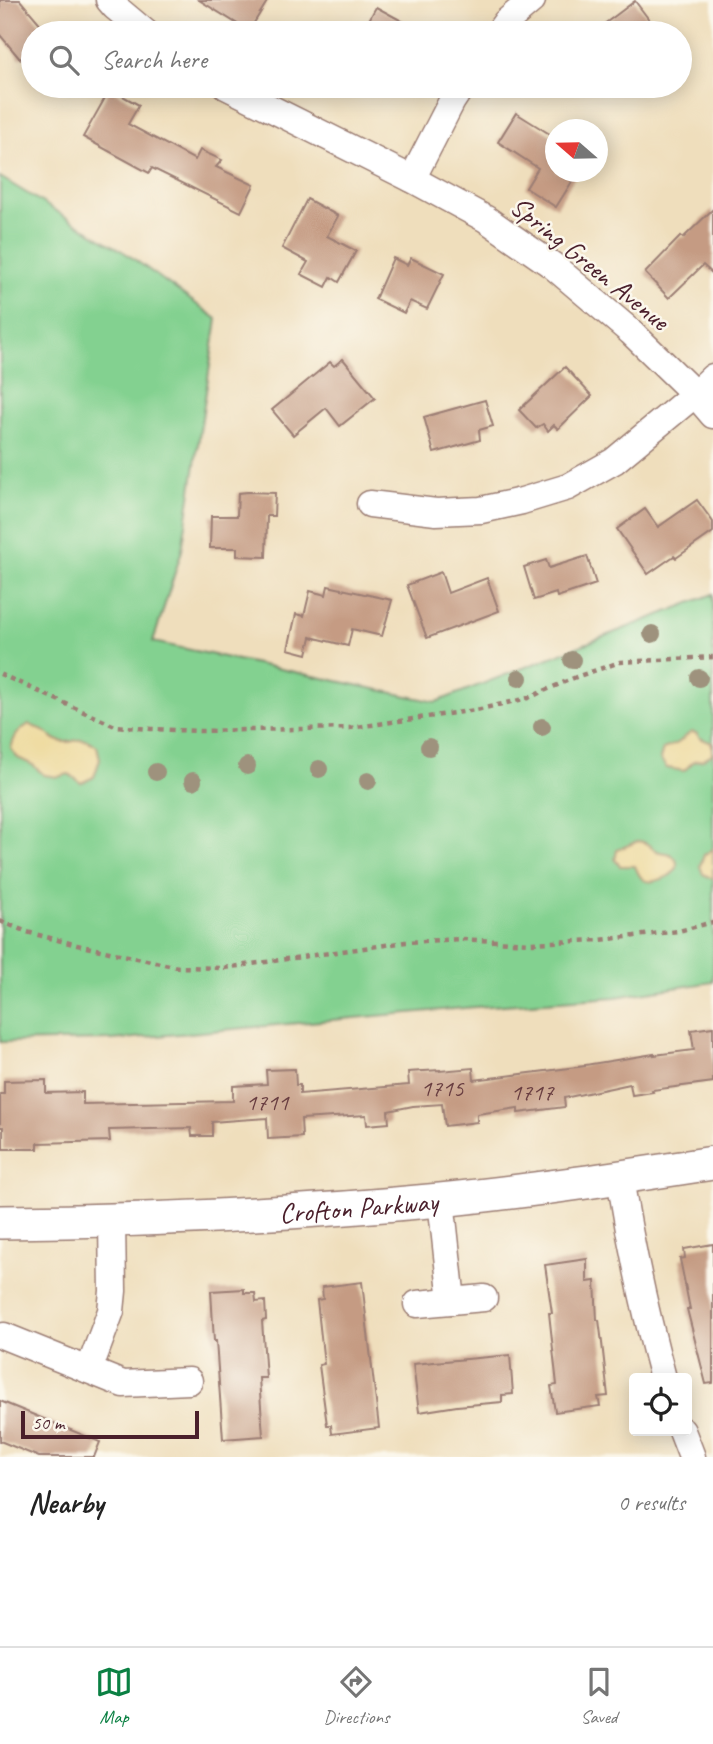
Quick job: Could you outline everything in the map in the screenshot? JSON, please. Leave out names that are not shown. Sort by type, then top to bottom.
[{"type":"street","points":[[109,0],[132,21]]},
{"type":"street","points":[[507,21],[532,0]]},
{"type":"street","name":"Spring Green Avenue","points":[[250,98],[486,219],[552,265],[631,332],[704,386],[713,415]]},
{"type":"street","points":[[412,179],[454,98]]},
{"type":"street","points":[[370,504],[436,512],[481,510],[522,502],[568,486],[614,461],[704,386]]},
{"type":"street","name":"Crofton Parkway","points":[[0,1222],[112,1221],[441,1200],[620,1178],[713,1163]]},
{"type":"street","points":[[620,1178],[633,1257],[662,1373]]},
{"type":"street","points":[[441,1200],[452,1301]]},
{"type":"street","points":[[89,1370],[111,1311],[112,1221]]},
{"type":"street","points":[[417,1304],[484,1298]]},
{"type":"street","points":[[4,1336],[123,1384],[189,1381]]},
{"type":"street","points":[[684,1436],[692,1457]]},
{"type":"path","points":[[0,674],[115,726],[199,731],[350,728],[476,710],[528,698],[620,662],[713,657]]},
{"type":"path","points":[[0,920],[27,932],[178,967],[224,968],[406,942],[461,939],[529,943],[600,940],[679,931],[713,922]]},
{"type":"green space","points":[[0,177],[127,254],[217,319],[182,550],[153,642],[436,702],[713,594],[713,982],[615,997],[112,1040],[0,1042]]},
{"type":"sand","points":[[29,724],[59,741],[86,740],[97,746],[100,759],[94,777],[81,783],[69,774],[58,777],[44,775],[33,765],[18,758],[11,749],[12,744],[17,734]]},
{"type":"sand","points":[[691,732],[712,743],[712,754],[694,761],[684,771],[667,768],[660,759],[663,749],[678,743]]},
{"type":"sand","points":[[638,841],[673,856],[677,867],[662,879],[649,881],[638,874],[635,866],[620,866],[615,860],[617,850]]},
{"type":"sand","points":[[713,849],[713,879],[703,874],[700,866],[704,855]]},
{"type":"building","points":[[0,0],[20,0],[38,21],[21,21],[20,59],[0,35]]},
{"type":"building","points":[[199,0],[268,0],[255,21],[233,21]]},
{"type":"building","points":[[635,1],[650,21],[608,21]]},
{"type":"building","points":[[376,7],[402,21],[368,21]]},
{"type":"building","points":[[105,98],[126,98],[139,105],[128,124],[195,160],[200,150],[222,160],[216,167],[254,185],[241,212],[152,168],[149,173],[83,137]]},
{"type":"building","points":[[516,113],[545,131],[545,182],[572,182],[556,207],[526,188],[538,168],[498,142]]},
{"type":"building","points":[[307,199],[338,216],[327,236],[356,251],[339,282],[331,277],[326,287],[301,274],[308,262],[282,248]]},
{"type":"building","points":[[713,209],[713,274],[703,265],[669,298],[645,273],[681,236],[683,238]]},
{"type":"building","points":[[393,258],[407,265],[411,258],[444,274],[427,309],[410,301],[404,313],[375,299]]},
{"type":"building","points":[[343,359],[375,398],[340,426],[326,408],[293,435],[272,410],[330,362],[334,366]]},
{"type":"building","points":[[565,367],[592,396],[558,429],[554,425],[548,431],[543,424],[536,428],[519,410]]},
{"type":"building","points":[[485,400],[493,426],[479,430],[480,440],[434,453],[424,417]]},
{"type":"building","points":[[238,493],[275,493],[274,516],[267,516],[266,557],[237,556],[237,548],[210,548],[211,516],[237,516]]},
{"type":"building","points":[[697,500],[713,522],[713,532],[648,574],[617,529],[645,509],[658,527]]},
{"type":"building","points":[[587,556],[596,584],[557,597],[556,593],[534,600],[524,567],[546,560],[549,568]]},
{"type":"building","points":[[441,572],[448,593],[487,578],[499,611],[427,638],[407,585]]},
{"type":"building","points":[[328,586],[392,600],[382,636],[352,629],[348,646],[311,637],[307,654],[288,649],[296,614],[304,616],[310,591],[326,595]]},
{"type":"building","points":[[713,1027],[713,1082],[632,1095],[630,1084],[564,1098],[565,1107],[518,1113],[518,1108],[477,1114],[477,1122],[445,1126],[442,1104],[388,1111],[389,1123],[367,1125],[366,1115],[301,1119],[302,1137],[268,1139],[267,1118],[212,1122],[212,1136],[192,1136],[191,1128],[109,1130],[110,1141],[38,1143],[38,1149],[3,1149],[0,1094],[4,1094],[4,1081],[46,1080],[46,1093],[83,1092],[83,1104],[233,1101],[233,1086],[267,1084],[266,1070],[295,1069],[296,1085],[300,1085],[300,1094],[409,1085],[408,1072],[473,1068],[474,1080],[694,1050],[691,1030]]},
{"type":"building","points":[[713,1244],[713,1383],[706,1384],[687,1309],[690,1309],[680,1259],[685,1258],[684,1249]]},
{"type":"building","points":[[587,1259],[587,1282],[595,1281],[597,1320],[608,1396],[598,1397],[600,1406],[555,1412],[551,1386],[557,1385],[549,1313],[552,1313],[545,1265]]},
{"type":"building","points":[[362,1282],[379,1428],[332,1434],[331,1425],[327,1425],[319,1365],[324,1364],[317,1300],[323,1299],[322,1287]]},
{"type":"building","points":[[244,1289],[244,1293],[255,1293],[256,1302],[265,1301],[266,1320],[262,1321],[266,1378],[259,1378],[263,1436],[223,1439],[211,1291]]},
{"type":"building","points":[[510,1355],[513,1394],[502,1395],[502,1402],[419,1412],[413,1364]]},
{"type":"building","points":[[0,1401],[100,1442],[94,1457],[39,1457],[0,1441]]}]
